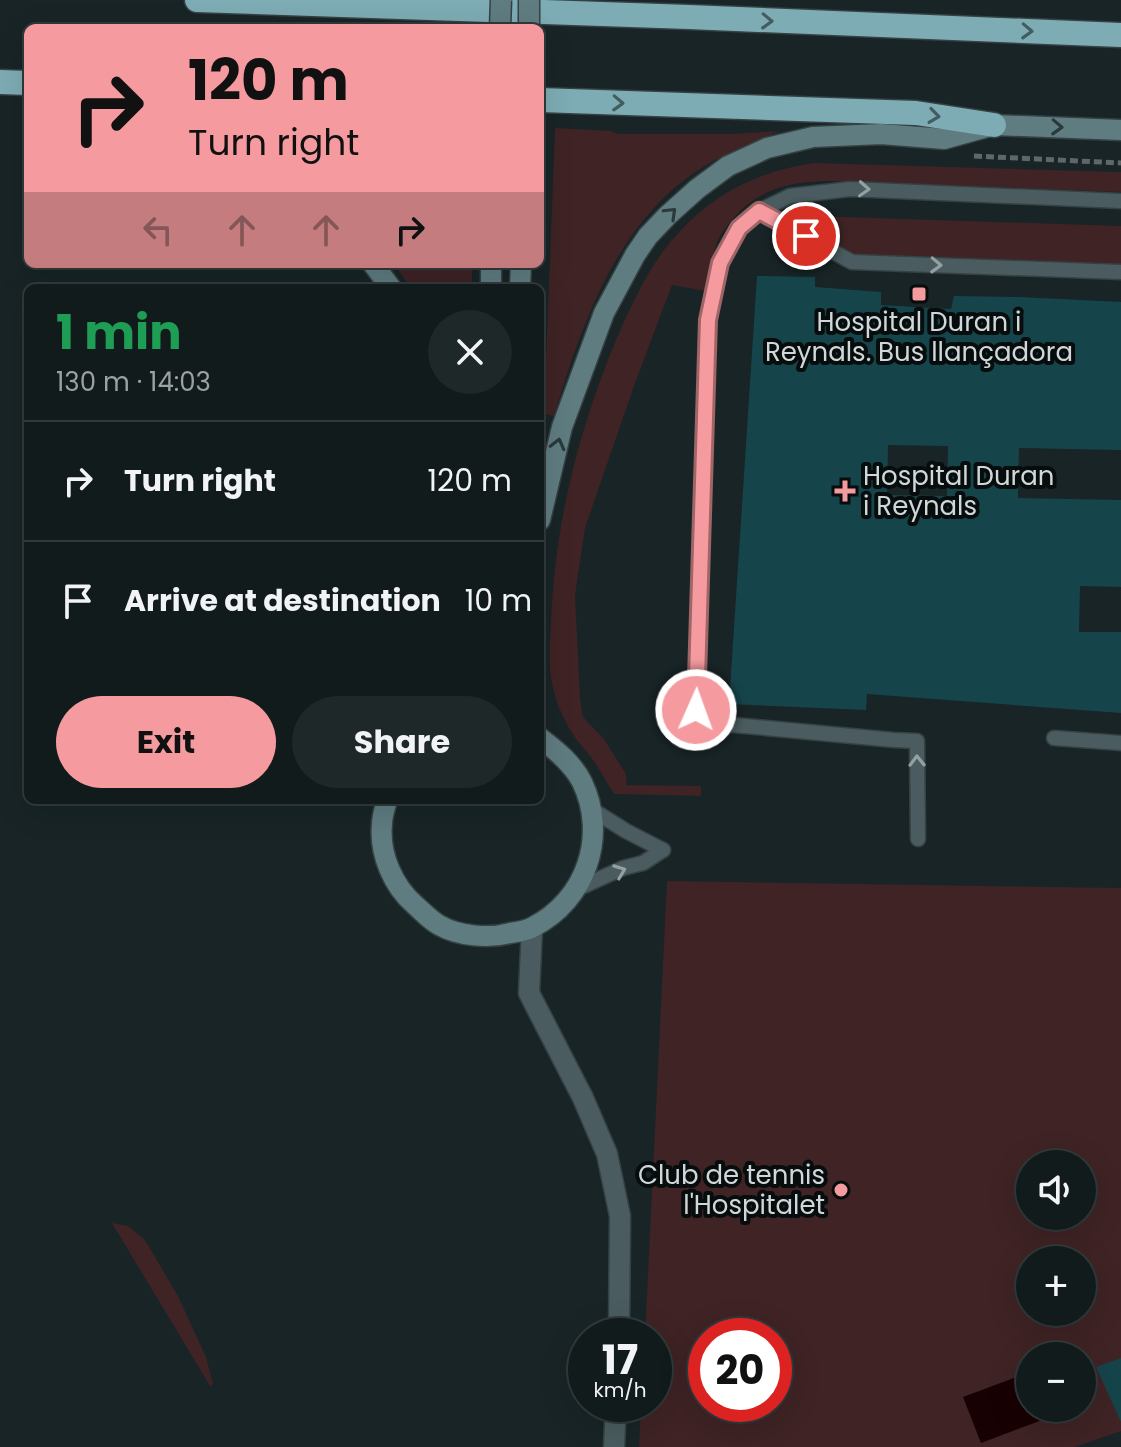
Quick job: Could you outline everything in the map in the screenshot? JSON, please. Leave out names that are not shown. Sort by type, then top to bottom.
[{"type":"highway","points":[[197,0],[1121,35]]},
{"type":"highway","points":[[0,82],[24,83]]},
{"type":"highway","points":[[544,100],[916,113],[994,125]]},
{"type":"street","points":[[500,24],[501,0]]},
{"type":"street","points":[[529,0],[529,24]]},
{"type":"street","points":[[0,82],[24,89]]},
{"type":"street","points":[[544,503],[562,427],[604,313],[635,255],[648,236],[697,189],[728,166],[767,148],[813,137],[881,134],[944,139],[994,125],[1121,130]]},
{"type":"street","points":[[386,804],[381,825],[386,862],[403,895],[440,926],[475,937],[496,937],[532,928],[562,907],[584,877],[592,854],[594,817],[582,782],[570,763],[544,740]]},
{"type":"street","points":[[532,928],[529,993],[583,1098],[607,1154],[614,1185],[620,1216],[619,1318]]},
{"type":"street","points":[[614,1447],[615,1422]]},
{"type":"lane","points":[[918,839],[917,741],[734,725],[700,725],[696,710],[708,320],[720,263],[739,228],[759,211],[790,196],[850,189],[1121,201]]},
{"type":"lane","points":[[759,211],[852,262],[1121,272]]},
{"type":"lane","points":[[1054,738],[1121,743]]},
{"type":"lane","points":[[575,890],[623,868],[643,863],[663,850],[591,809]]},
{"type":"path","points":[[965,156],[1121,163]]},
{"type":"shaded area","points":[[555,128],[618,134],[780,131],[697,171],[668,193],[644,220],[623,249],[589,314],[554,416],[544,414]]},
{"type":"shaded area","points":[[814,163],[1121,172],[1121,192],[832,181],[790,185],[752,201],[729,223],[717,242],[705,291],[672,285],[585,528],[575,595],[580,698],[583,717],[604,739],[626,774],[626,785],[701,786],[701,796],[614,794],[565,720],[558,706],[550,669],[557,550],[571,478],[591,408],[636,296],[670,242],[695,216],[725,194],[758,177]]},
{"type":"shaded area","points":[[814,216],[1121,226],[1121,267],[857,257],[793,220]]},
{"type":"shaded area","points":[[397,268],[473,268],[471,284],[408,284]]},
{"type":"shaded area","name":"Club de tennis l'Hospitalet","points":[[667,881],[1121,888],[1121,1431],[1075,1447],[639,1447],[640,1422],[672,1422],[672,1318],[646,1318]]},
{"type":"shaded area","points":[[112,1223],[128,1226],[145,1240],[178,1296],[206,1357],[213,1384],[210,1386]]},
{"type":"shaded area","points":[[1016,1377],[1016,1422],[1037,1422],[981,1443],[963,1397]]},
{"type":"building","points":[[757,276],[815,277],[815,287],[881,292],[881,305],[951,309],[954,296],[1121,302],[1121,450],[1019,448],[1018,498],[1121,500],[1121,587],[1080,586],[1079,632],[1121,632],[1121,713],[867,694],[866,710],[729,704]],"holes":[[[888,445],[948,446],[947,496],[887,495]]]},
{"type":"building","points":[[1121,1358],[1121,1422],[1096,1367]]},
{"type":"place","name":"Hospital Duran i Reynals. Bus llançadora","points":[[919,294]]},
{"type":"place","name":"Hospital Duran i Reynals","points":[[845,491]]},
{"type":"place","name":"Club de tennis l'Hospitalet","points":[[841,1190]]},
{"type":"route","points":[[696,710],[708,320],[720,263],[739,228],[759,211],[806,236]]}]
